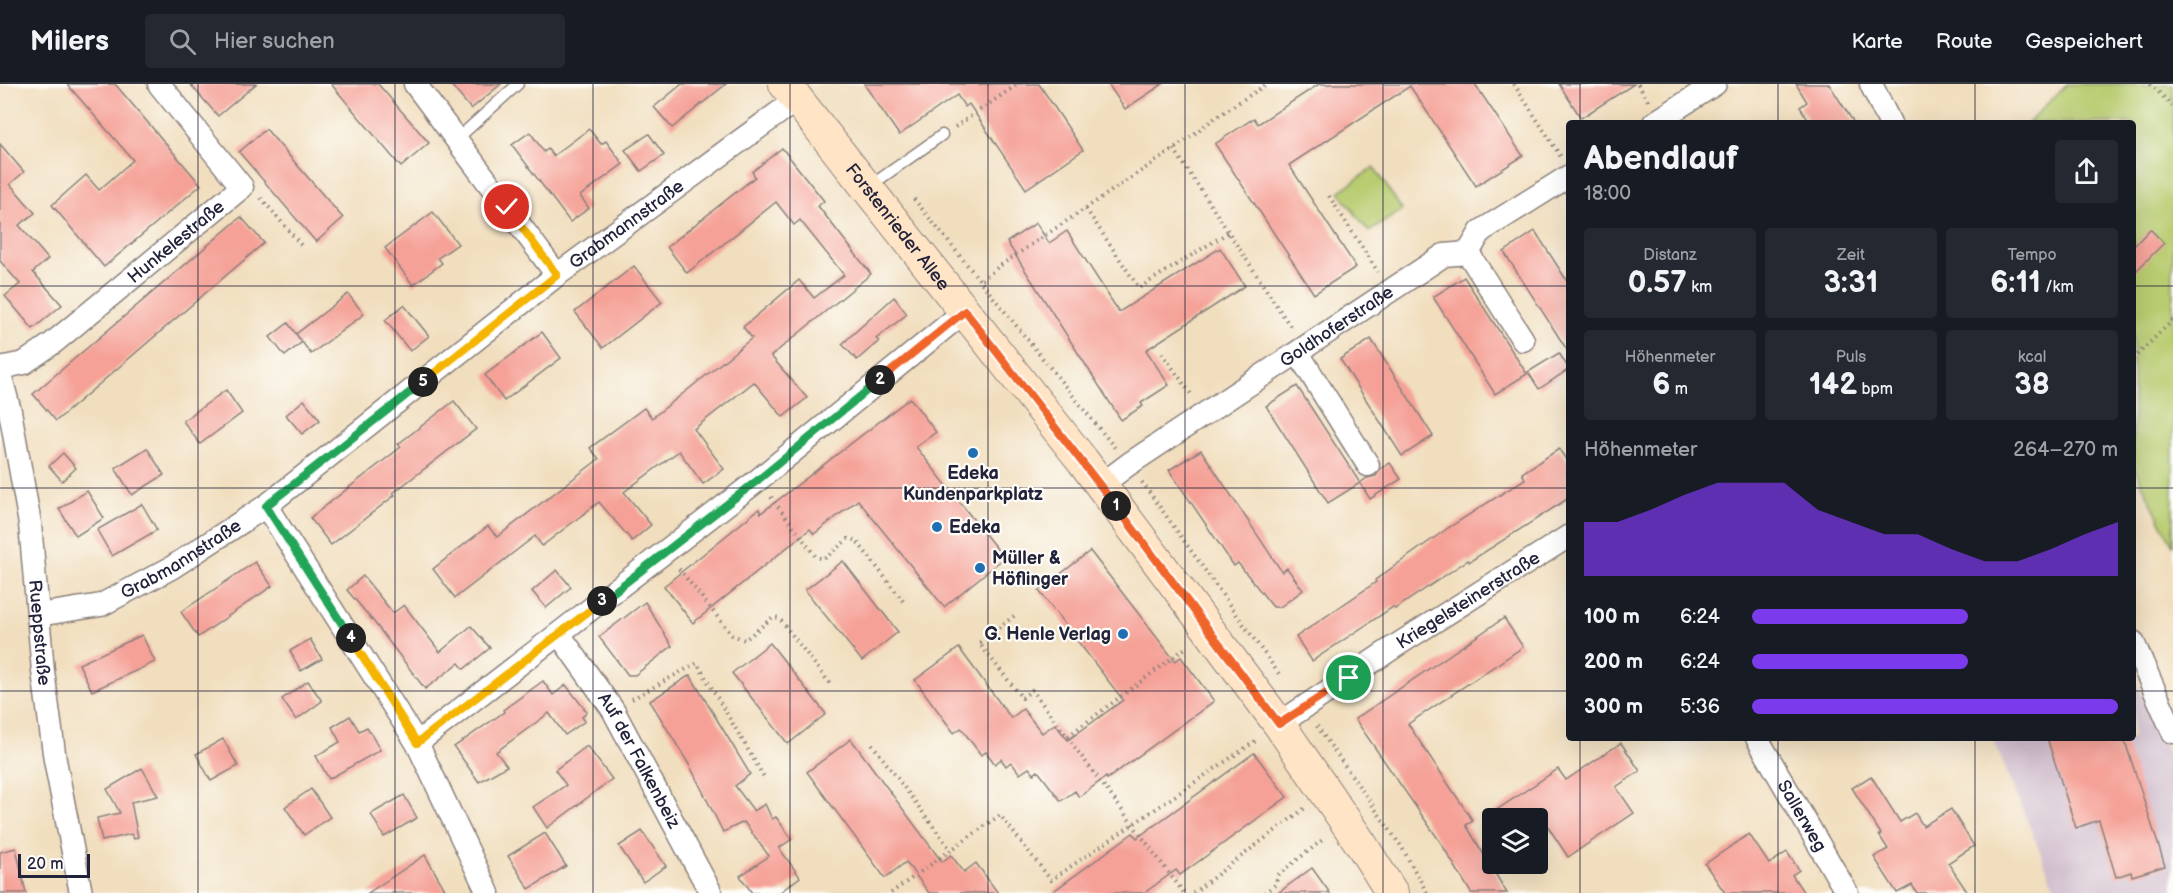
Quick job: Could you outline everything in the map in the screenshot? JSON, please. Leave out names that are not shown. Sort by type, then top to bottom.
[{"type":"street","name":"Hunkelestraße","points":[[0,368],[24,363],[53,344],[242,187],[159,84]]},
{"type":"street","points":[[415,84],[557,275]]},
{"type":"street","points":[[1659,120],[1715,84]]},
{"type":"street","points":[[1872,84],[1889,120]]},
{"type":"street","name":"Forstenrieder Allee","points":[[790,92],[1101,485],[1292,717],[1332,800],[1392,893]]},
{"type":"street","name":"Grabmannstraße","points":[[38,615],[101,605],[171,568],[266,506],[790,92]]},
{"type":"street","points":[[1523,340],[1468,253],[1481,231],[1566,168]]},
{"type":"street","name":"Goldhoferstraße","points":[[1101,485],[1129,464],[1444,255],[1468,253]]},
{"type":"street","points":[[417,743],[758,480],[965,311]]},
{"type":"street","points":[[1302,350],[1368,465]]},
{"type":"street","name":"Rueppstraße","points":[[0,374],[10,411],[30,524],[43,671],[55,760],[81,893]]},
{"type":"street","points":[[266,506],[417,743],[488,893]]},
{"type":"street","name":"Kriegelsteinerstraße","points":[[1292,717],[1394,647],[1566,538]]},
{"type":"street","name":"Auf der Falkenbeiz","points":[[559,634],[613,710],[711,893]]},
{"type":"street","points":[[2136,649],[2173,732]]},
{"type":"street","name":"Sallerweg","points":[[1759,741],[1847,893]]},
{"type":"lane","points":[[458,139],[518,84]]},
{"type":"lane","points":[[867,188],[942,135]]},
{"type":"path","points":[[942,135],[1018,84]]},
{"type":"path","points":[[982,280],[1267,84]]},
{"type":"path","points":[[1514,84],[1566,168]]},
{"type":"path","points":[[2150,84],[2173,106]]},
{"type":"path","points":[[1174,149],[1229,232],[1302,350]]},
{"type":"path","points":[[242,187],[263,200],[302,245]]},
{"type":"path","points":[[1329,196],[1390,291]]},
{"type":"path","points":[[1086,209],[1139,288],[1229,232]]},
{"type":"path","points":[[2136,356],[2173,320]]},
{"type":"path","points":[[1162,353],[1205,415]]},
{"type":"path","points":[[758,480],[816,557],[824,559],[848,539],[856,540],[903,601]]},
{"type":"path","points":[[666,552],[732,635],[745,640],[772,617],[779,618],[831,685]]},
{"type":"path","points":[[1014,616],[980,643],[1022,698],[1032,690],[1184,893]]},
{"type":"path","points":[[1068,736],[1187,647]]},
{"type":"path","points":[[613,710],[697,663],[764,777]]},
{"type":"path","points":[[891,893],[1000,815],[1051,880],[1292,717],[1326,737],[1401,846],[1427,893]]},
{"type":"path","points":[[872,744],[950,849]]},
{"type":"path","points":[[1193,893],[1308,806]]},
{"type":"path","points":[[1264,893],[1275,885],[1279,874],[1328,836]]},
{"type":"shaded area","points":[[2136,682],[2173,765],[2173,893],[2057,893],[1994,741],[2136,741]]},
{"type":"green space","points":[[2067,84],[2173,84],[2173,546],[2136,472],[2136,120],[2031,120]]},
{"type":"green space","points":[[1374,167],[1402,210],[1369,232],[1339,192]]},
{"type":"building","points":[[67,84],[115,84],[201,185],[104,267],[52,205],[86,175],[99,190],[133,160]]},
{"type":"building","points":[[190,84],[256,84],[218,116]]},
{"type":"building","points":[[331,84],[378,84],[429,143],[401,167]]},
{"type":"building","points":[[450,84],[501,84],[471,109]]},
{"type":"building","points":[[682,84],[726,84],[672,128],[654,107]]},
{"type":"building","points":[[864,84],[1039,84],[1083,150],[1026,189],[969,104],[965,107],[957,95],[899,135]]},
{"type":"building","points":[[1108,84],[1163,84],[1125,109]]},
{"type":"building","points":[[1319,84],[1475,84],[1523,156],[1476,186],[1410,86],[1289,165],[1356,267],[1314,294],[1215,144],[1254,118],[1258,124]]},
{"type":"building","points":[[1559,84],[1634,84],[1581,118]]},
{"type":"building","points":[[1796,84],[1829,84],[1852,120],[1808,120],[1800,107],[1807,102]]},
{"type":"building","points":[[266,129],[343,218],[316,242],[239,152]]},
{"type":"building","points":[[589,129],[601,144],[606,141],[623,164],[580,196],[589,208],[570,222],[512,145],[530,132],[544,152],[548,149],[553,156]]},
{"type":"building","points":[[649,134],[664,155],[641,171],[625,150]]},
{"type":"building","points":[[0,144],[24,172],[10,184],[35,213],[19,225],[48,259],[33,272],[62,305],[33,329],[5,296],[20,284],[0,261]]},
{"type":"building","points":[[782,148],[824,201],[818,206],[871,274],[771,356],[807,398],[783,417],[754,382],[694,429],[724,469],[703,484],[679,451],[624,492],[651,525],[632,541],[599,502],[542,546],[535,536],[455,598],[433,569],[488,526],[497,537],[599,459],[590,448],[644,408],[652,418],[704,377],[752,338],[743,327],[799,280],[814,298],[844,275],[800,220],[794,225],[776,202],[687,273],[667,247],[755,177],[752,172]]},
{"type":"building","points":[[433,212],[458,244],[438,258],[442,263],[413,285],[385,248]]},
{"type":"building","points":[[241,217],[264,243],[56,421],[33,394]]},
{"type":"building","points":[[1036,223],[1049,243],[1067,231],[1119,312],[1220,248],[1245,286],[1146,350],[1169,385],[1141,403],[1143,406],[1121,420],[1007,242]]},
{"type":"building","points":[[2150,229],[2164,243],[2136,271],[2136,244]]},
{"type":"building","points":[[1535,231],[1566,279],[1566,348],[1504,252]]},
{"type":"building","points":[[634,266],[662,302],[603,348],[575,312]]},
{"type":"building","points":[[1464,277],[1527,374],[1495,394],[1433,297]]},
{"type":"building","points":[[348,294],[364,314],[311,354],[296,334]]},
{"type":"building","points":[[894,297],[907,314],[876,339],[879,341],[857,360],[842,344]]},
{"type":"building","points":[[404,305],[429,336],[410,351],[385,320]]},
{"type":"building","points":[[288,323],[302,342],[285,356],[270,337]]},
{"type":"building","points":[[542,332],[561,358],[504,401],[485,375]]},
{"type":"building","points":[[1371,339],[1433,436],[1402,456],[1340,359]]},
{"type":"building","points":[[1559,353],[1566,364],[1566,371],[1539,389],[1528,372]]},
{"type":"building","points":[[1297,386],[1360,483],[1328,503],[1266,406]]},
{"type":"building","points":[[226,390],[242,413],[200,444],[183,421]]},
{"type":"building","points":[[910,398],[936,432],[916,447],[1004,558],[944,607],[858,500],[814,534],[810,529],[693,623],[664,586],[759,509],[761,513]]},
{"type":"building","points":[[304,400],[320,420],[302,434],[286,415]]},
{"type":"building","points":[[454,401],[476,429],[393,493],[395,495],[331,545],[310,518],[401,447],[398,444]]},
{"type":"building","points":[[147,448],[164,475],[132,495],[115,468]]},
{"type":"building","points":[[1559,449],[1566,460],[1566,500],[1469,562],[1468,560],[1395,609],[1393,607],[1312,661],[1296,637],[1376,582],[1375,580],[1448,528],[1525,479],[1522,473]]},
{"type":"building","points":[[1201,450],[1282,572],[1287,568],[1303,590],[1280,607],[1273,607],[1238,563],[1234,566],[1169,470]]},
{"type":"building","points":[[63,453],[76,468],[62,481],[49,466]]},
{"type":"building","points":[[1390,463],[1401,479],[1370,499],[1360,483],[1376,476],[1380,469]]},
{"type":"building","points":[[87,491],[104,518],[76,536],[59,509]]},
{"type":"building","points":[[142,504],[157,530],[112,556],[97,530]]},
{"type":"building","points":[[1090,551],[1175,661],[1181,657],[1214,701],[1107,779],[1106,777],[1079,797],[1075,791],[1061,801],[1038,771],[1034,774],[1029,768],[1020,774],[1011,762],[1006,766],[1001,759],[995,764],[986,752],[981,755],[961,728],[954,733],[915,680],[959,648],[1011,718],[1023,709],[1042,733],[1055,724],[1068,740],[1123,700],[1039,591]]},
{"type":"building","points":[[843,561],[898,632],[862,661],[805,590]]},
{"type":"building","points":[[255,562],[272,586],[198,637],[181,612]]},
{"type":"building","points":[[557,570],[571,587],[546,608],[532,591]]},
{"type":"building","points":[[363,576],[393,613],[404,605],[440,652],[471,626],[490,648],[464,669],[459,663],[425,689],[347,590]]},
{"type":"building","points":[[645,602],[672,646],[635,675],[628,675],[599,637]]},
{"type":"building","points":[[1504,618],[1523,647],[1408,724],[1473,821],[1466,825],[1482,852],[1482,874],[1496,874],[1507,893],[1471,893],[1441,843],[1355,719]]},
{"type":"building","points":[[142,635],[155,662],[92,691],[79,664]]},
{"type":"building","points":[[310,639],[322,659],[301,671],[290,651]]},
{"type":"building","points":[[770,643],[826,714],[788,744],[732,673]]},
{"type":"building","points":[[690,675],[750,774],[735,786],[754,811],[765,804],[772,819],[776,817],[792,839],[779,848],[800,877],[779,893],[752,893],[740,876],[769,856],[744,822],[723,832],[690,766],[650,701]]},
{"type":"building","points":[[308,681],[322,701],[296,720],[282,699]]},
{"type":"building","points":[[543,681],[553,695],[566,685],[587,712],[582,717],[585,721],[565,735],[549,713],[496,752],[507,766],[479,782],[454,747]]},
{"type":"building","points":[[350,716],[359,731],[367,727],[380,750],[329,779],[316,756],[340,742],[332,727]]},
{"type":"building","points":[[223,739],[238,766],[211,781],[196,754]]},
{"type":"building","points":[[851,739],[942,862],[951,855],[964,872],[976,863],[998,893],[929,893],[906,862],[885,878],[807,772]]},
{"type":"building","points":[[2048,741],[2125,741],[2165,866],[2132,876],[2131,872],[2116,877],[2099,820],[2076,828]]},
{"type":"building","points":[[1621,743],[1640,771],[1616,787],[1634,813],[1568,857],[1548,827],[1548,808],[1500,808],[1558,769],[1566,780]]},
{"type":"building","points":[[587,746],[612,779],[547,828],[533,807],[566,785],[555,770]]},
{"type":"building","points":[[1254,753],[1287,797],[1180,875],[1176,870],[1144,893],[1051,893],[1133,833],[1137,838]]},
{"type":"building","points":[[142,768],[158,796],[131,802],[138,837],[134,839],[131,834],[102,841],[97,818],[120,813],[107,789]]},
{"type":"building","points":[[1871,776],[1900,822],[1915,813],[1923,826],[1951,809],[1974,846],[1948,863],[1968,893],[1917,893],[1912,885],[1897,893],[1874,857],[1888,849],[1852,788]]},
{"type":"building","points":[[311,789],[330,817],[304,835],[285,807]]},
{"type":"building","points":[[404,795],[417,818],[384,837],[371,814]]},
{"type":"building","points":[[642,831],[666,866],[643,882],[619,846]]},
{"type":"building","points":[[545,833],[566,866],[529,889],[508,856]]},
{"type":"building","points":[[1749,834],[1769,864],[1787,852],[1799,870],[1792,875],[1804,893],[1725,893],[1705,864]]},
{"type":"building","points":[[16,848],[26,893],[0,893],[0,852]]},
{"type":"building","points":[[425,855],[447,893],[368,893]]},
{"type":"building","points":[[1312,868],[1330,893],[1278,893]]},
{"type":"place","name":"Edeka Kundenparkplatz","points":[[973,453]]},
{"type":"place","name":"Edeka","points":[[937,527]]},
{"type":"place","name":"Müller & Höflinger","points":[[980,568]]},
{"type":"place","name":"G. Henle Verlag","points":[[1123,634]]},
{"type":"route","points":[[507,207],[557,275],[266,506],[417,743],[758,480],[965,311],[1083,461],[1279,724],[1349,678]]}]
